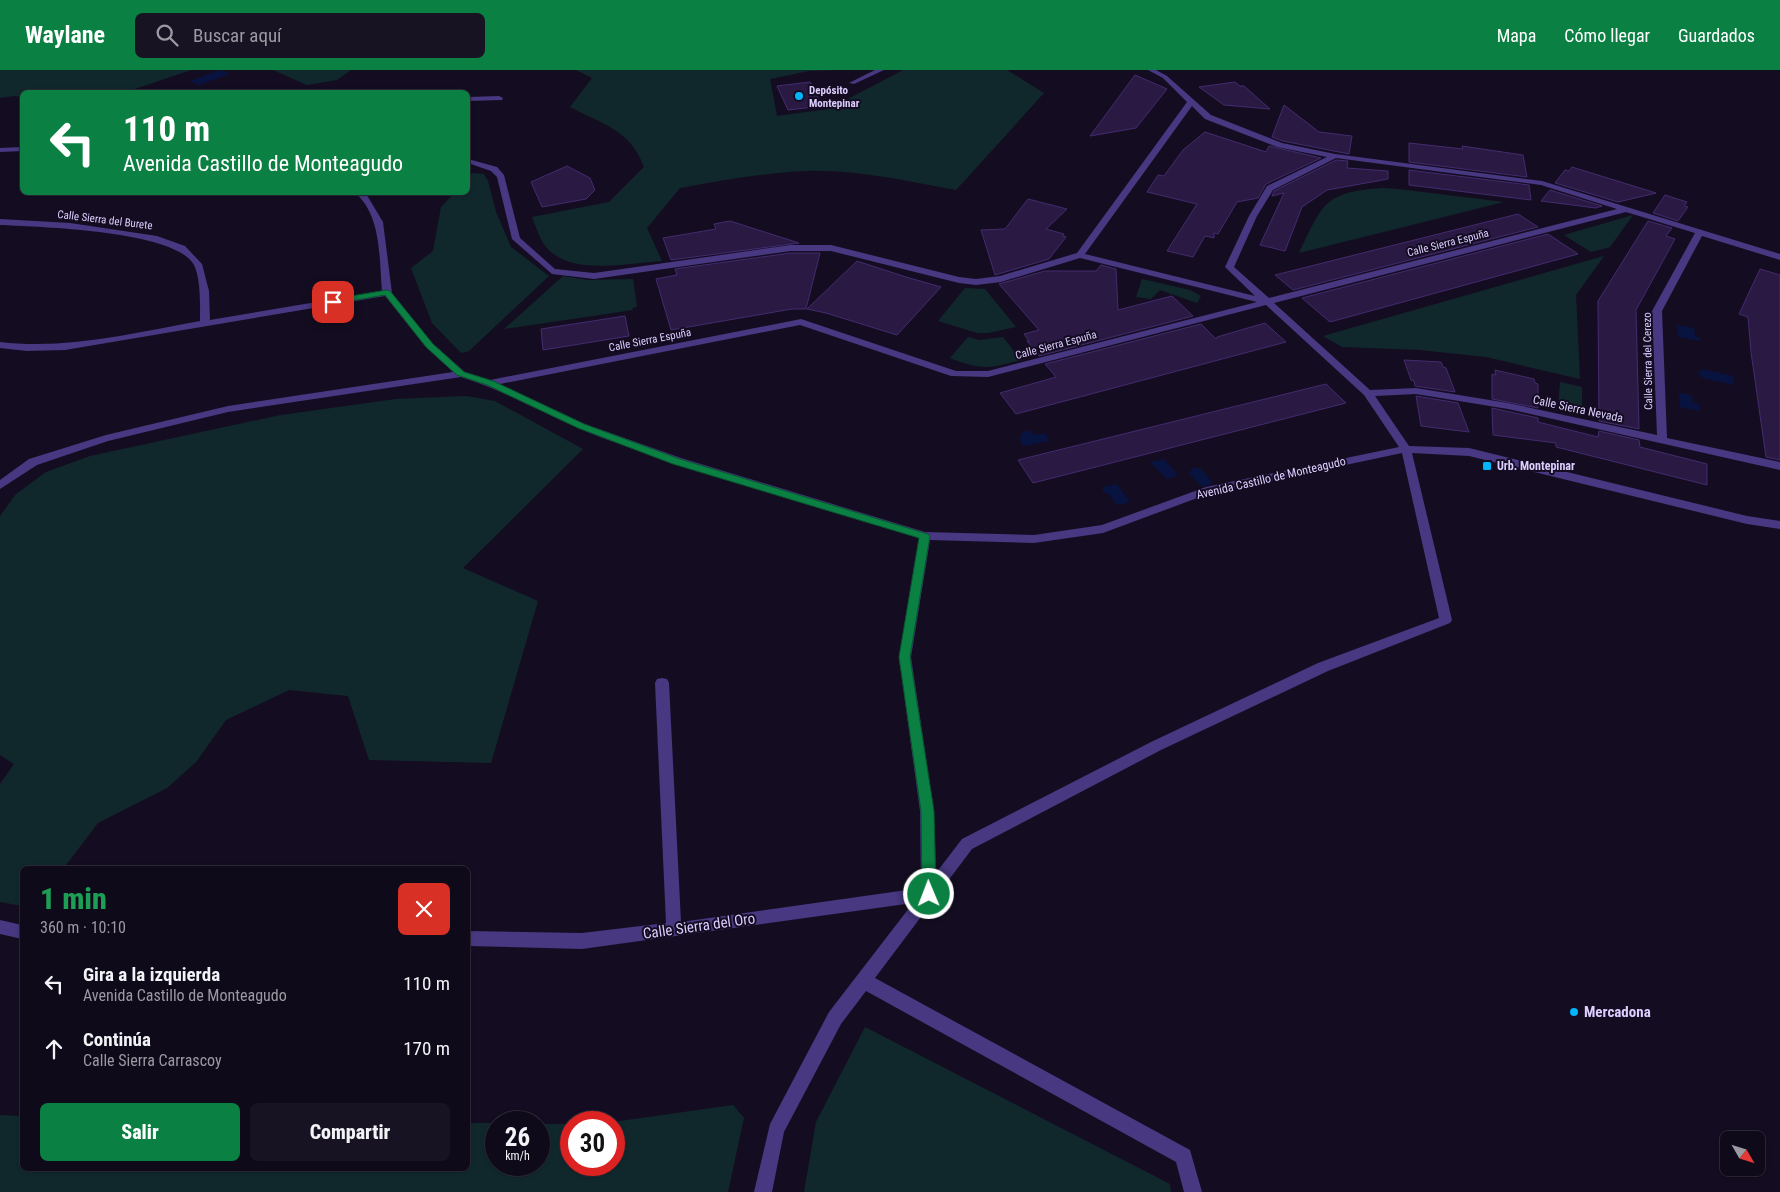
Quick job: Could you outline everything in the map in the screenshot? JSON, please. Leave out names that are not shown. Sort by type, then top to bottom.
[{"type":"street","points":[[852,83],[881,70]]},
{"type":"street","points":[[1151,70],[1164,78],[1208,117],[1280,145],[1335,156],[1542,183],[1780,257]]},
{"type":"street","points":[[470,99],[499,98]]},
{"type":"street","points":[[1080,255],[1191,102]]},
{"type":"street","points":[[0,150],[20,149]]},
{"type":"street","points":[[763,1192],[776,1130],[835,1018],[967,844],[1156,746],[1323,667],[1446,620],[1406,450],[1368,392],[1229,267],[1253,216],[1270,188],[1335,156]]},
{"type":"street","points":[[470,162],[494,169],[501,177],[516,239],[552,271],[594,276],[791,248],[831,248],[959,280],[976,282],[1001,279],[1080,255],[1267,302]]},
{"type":"street","points":[[363,195],[379,222],[387,293],[430,345],[461,374]]},
{"type":"street","name":"Calle Sierra Espuña","points":[[490,383],[801,322],[955,374],[988,374],[1626,209]]},
{"type":"street","name":"Calle Sierra del Burete","points":[[0,222],[70,226],[157,239],[182,248],[198,264],[204,291],[205,323]]},
{"type":"street","name":"Calle Sierra del Cerezo","points":[[1662,440],[1657,311],[1700,232]]},
{"type":"street","points":[[0,346],[27,348],[66,347],[387,293]]},
{"type":"street","points":[[0,485],[34,462],[106,438],[228,409],[461,374]]},
{"type":"street","name":"Avenida Castillo de Monteagudo","points":[[461,374],[490,383],[581,426],[677,462],[925,536],[1034,539],[1103,528],[1206,491],[1406,450],[1468,452],[1747,520],[1780,525]]},
{"type":"street","name":"Calle Sierra Nevada","points":[[1368,392],[1416,391],[1490,403],[1780,466]]},
{"type":"street","name":"Avenida Castillo de Monteagudo","points":[[1747,520],[1780,534]]},
{"type":"street","points":[[925,536],[905,657],[927,811],[929,894]]},
{"type":"street","points":[[662,683],[674,930]]},
{"type":"street","name":"Calle Sierra del Oro","points":[[470,939],[582,941],[929,894]]},
{"type":"street","points":[[0,926],[20,931]]},
{"type":"street","points":[[864,981],[1184,1156],[1193,1192]]},
{"type":"green space","points":[[0,70],[191,70],[132,90],[20,90],[20,97],[0,98]]},
{"type":"green space","points":[[273,70],[351,70],[337,80],[307,85]]},
{"type":"green space","points":[[576,70],[839,70],[809,71],[770,79],[777,116],[829,109],[903,70],[1007,70],[1044,93],[956,190],[881,176],[824,171],[758,175],[680,188],[647,228],[662,261],[601,266],[570,262],[557,257],[547,248],[540,237],[532,217],[609,202],[644,167],[638,154],[623,136],[570,107],[592,78]]},
{"type":"green space","points":[[472,173],[484,174],[488,181],[496,212],[511,247],[549,276],[469,351],[461,353],[432,323],[411,268],[433,251],[441,207],[452,195],[470,195],[470,176]]},
{"type":"green space","points":[[1383,188],[1504,202],[1299,253],[1320,212],[1336,197],[1363,190]]},
{"type":"green space","points":[[1633,215],[1610,247],[1591,252],[1564,235]]},
{"type":"green space","points":[[1604,256],[1576,295],[1580,379],[1486,357],[1420,350],[1342,347],[1323,336]]},
{"type":"green space","points":[[563,276],[587,280],[633,279],[637,307],[632,308],[633,310],[504,329]]},
{"type":"green space","points":[[1142,279],[1190,290],[1201,296],[1197,303],[1160,290],[1151,299],[1136,297]]},
{"type":"green space","points":[[965,288],[985,289],[1016,327],[988,333],[977,333],[938,321]]},
{"type":"green space","points":[[968,337],[979,340],[1003,337],[1021,360],[985,367],[970,365],[950,358]]},
{"type":"green space","points":[[1560,382],[1582,387],[1582,412],[1558,407]]},
{"type":"green space","points":[[466,396],[495,401],[583,449],[463,568],[538,601],[491,763],[369,760],[348,696],[289,690],[226,720],[196,762],[167,788],[98,823],[65,866],[20,866],[20,906],[0,902],[0,784],[14,764],[0,755],[0,516],[16,494],[46,472],[90,456],[281,415],[396,399]]},
{"type":"green space","points":[[865,1027],[1170,1184],[1171,1192],[804,1192],[816,1122]]},
{"type":"green space","points":[[733,1105],[744,1118],[728,1192],[0,1192],[0,1115],[20,1116],[20,1171],[470,1171],[470,1123],[485,1123],[485,1176],[550,1176],[550,1124],[560,1124],[560,1176],[625,1176],[625,1120]]},
{"type":"shaded area","points":[[220,70],[230,74],[198,85],[190,81]]},
{"type":"shaded area","points":[[1677,325],[1694,328],[1695,336],[1700,338],[1700,341],[1678,337]]},
{"type":"shaded area","points":[[1702,369],[1733,376],[1734,385],[1703,378],[1697,373],[1702,371]]},
{"type":"shaded area","points":[[1679,393],[1692,395],[1693,403],[1699,404],[1700,411],[1680,407]]},
{"type":"shaded area","points":[[1031,430],[1034,435],[1045,433],[1049,441],[1023,446],[1019,437],[1022,437],[1021,433]]},
{"type":"shaded area","points":[[1164,459],[1178,475],[1167,479],[1150,462]]},
{"type":"shaded area","points":[[1193,467],[1201,469],[1213,483],[1202,487],[1189,473]]},
{"type":"shaded area","points":[[1117,484],[1130,502],[1117,505],[1109,494],[1103,492],[1103,487]]},
{"type":"building","points":[[1135,75],[1167,89],[1136,128],[1090,136]]},
{"type":"building","name":"Depósito Montepinar","points":[[810,82],[822,106],[788,110],[777,86]]},
{"type":"building","points":[[1235,82],[1240,86],[1244,86],[1270,109],[1224,105],[1199,87]]},
{"type":"building","points":[[1284,105],[1319,132],[1352,136],[1349,154],[1283,141],[1272,137]]},
{"type":"building","points":[[1205,132],[1266,152],[1269,146],[1321,158],[1266,184],[1258,198],[1237,202],[1218,234],[1214,233],[1214,238],[1205,236],[1193,257],[1167,251],[1197,204],[1147,192],[1158,175],[1164,176],[1183,150]]},
{"type":"building","points":[[1409,143],[1463,149],[1462,146],[1523,155],[1527,177],[1409,162]]},
{"type":"building","points":[[1336,160],[1348,161],[1347,168],[1388,171],[1388,179],[1327,190],[1302,207],[1285,251],[1260,245],[1284,193],[1272,196],[1274,191]]},
{"type":"building","points":[[567,166],[590,178],[595,190],[586,199],[542,207],[531,182]]},
{"type":"building","points":[[1572,167],[1656,193],[1618,202],[1555,183],[1565,170],[1569,171]]},
{"type":"building","points":[[1409,170],[1529,185],[1531,200],[1409,185]]},
{"type":"building","points":[[1550,190],[1602,206],[1596,208],[1541,201]]},
{"type":"building","points":[[1665,195],[1687,202],[1684,206],[1688,207],[1678,221],[1653,213]]},
{"type":"building","points":[[1028,199],[1067,209],[1046,229],[1064,234],[1063,236],[1066,237],[1049,259],[995,275],[981,230],[1005,229]]},
{"type":"building","points":[[1518,214],[1538,227],[1293,290],[1275,275]]},
{"type":"building","points":[[730,221],[799,243],[671,260],[663,238],[716,229],[714,224]]},
{"type":"building","points":[[1648,221],[1672,228],[1666,236],[1675,239],[1636,310],[1639,429],[1599,421],[1598,301]]},
{"type":"building","points":[[1548,234],[1578,254],[1330,322],[1302,298]]},
{"type":"building","points":[[791,253],[820,253],[806,309],[792,309],[671,330],[656,279],[677,275],[675,269]]},
{"type":"building","points":[[857,261],[941,287],[897,335],[807,309]]},
{"type":"building","points":[[1101,265],[1116,269],[1118,310],[1172,296],[1193,316],[1039,356],[1024,334],[1039,330],[999,284],[1045,271],[1096,271]]},
{"type":"building","points":[[1760,269],[1780,275],[1780,460],[1766,457],[1748,317],[1739,314]]},
{"type":"building","points":[[625,316],[629,336],[543,350],[541,329]]},
{"type":"building","points":[[1265,323],[1286,342],[1016,414],[1000,393],[1056,377],[1045,364],[1201,324],[1216,339],[1217,337]]},
{"type":"building","points":[[1404,360],[1441,362],[1443,367],[1446,368],[1455,392],[1415,386]]},
{"type":"building","points":[[1495,370],[1534,379],[1535,383],[1538,384],[1538,408],[1492,399],[1492,374],[1496,375]]},
{"type":"building","points":[[1326,384],[1346,403],[1033,483],[1018,460]]},
{"type":"building","points":[[1416,396],[1458,403],[1469,432],[1421,426]]},
{"type":"building","points":[[1492,408],[1538,418],[1538,422],[1598,437],[1599,431],[1639,440],[1640,447],[1707,464],[1707,485],[1556,447],[1556,443],[1493,435]]},
{"type":"place","name":"Depósito Montepinar","points":[[799,96]]},
{"type":"place","name":"Urb. Montepinar","points":[[1487,466]]},
{"type":"place","name":"Mercadona","points":[[1574,1012]]},
{"type":"route","points":[[333,302],[387,293],[430,345],[461,374],[490,383],[581,426],[677,462],[925,536],[905,657],[927,811],[929,894]]}]
